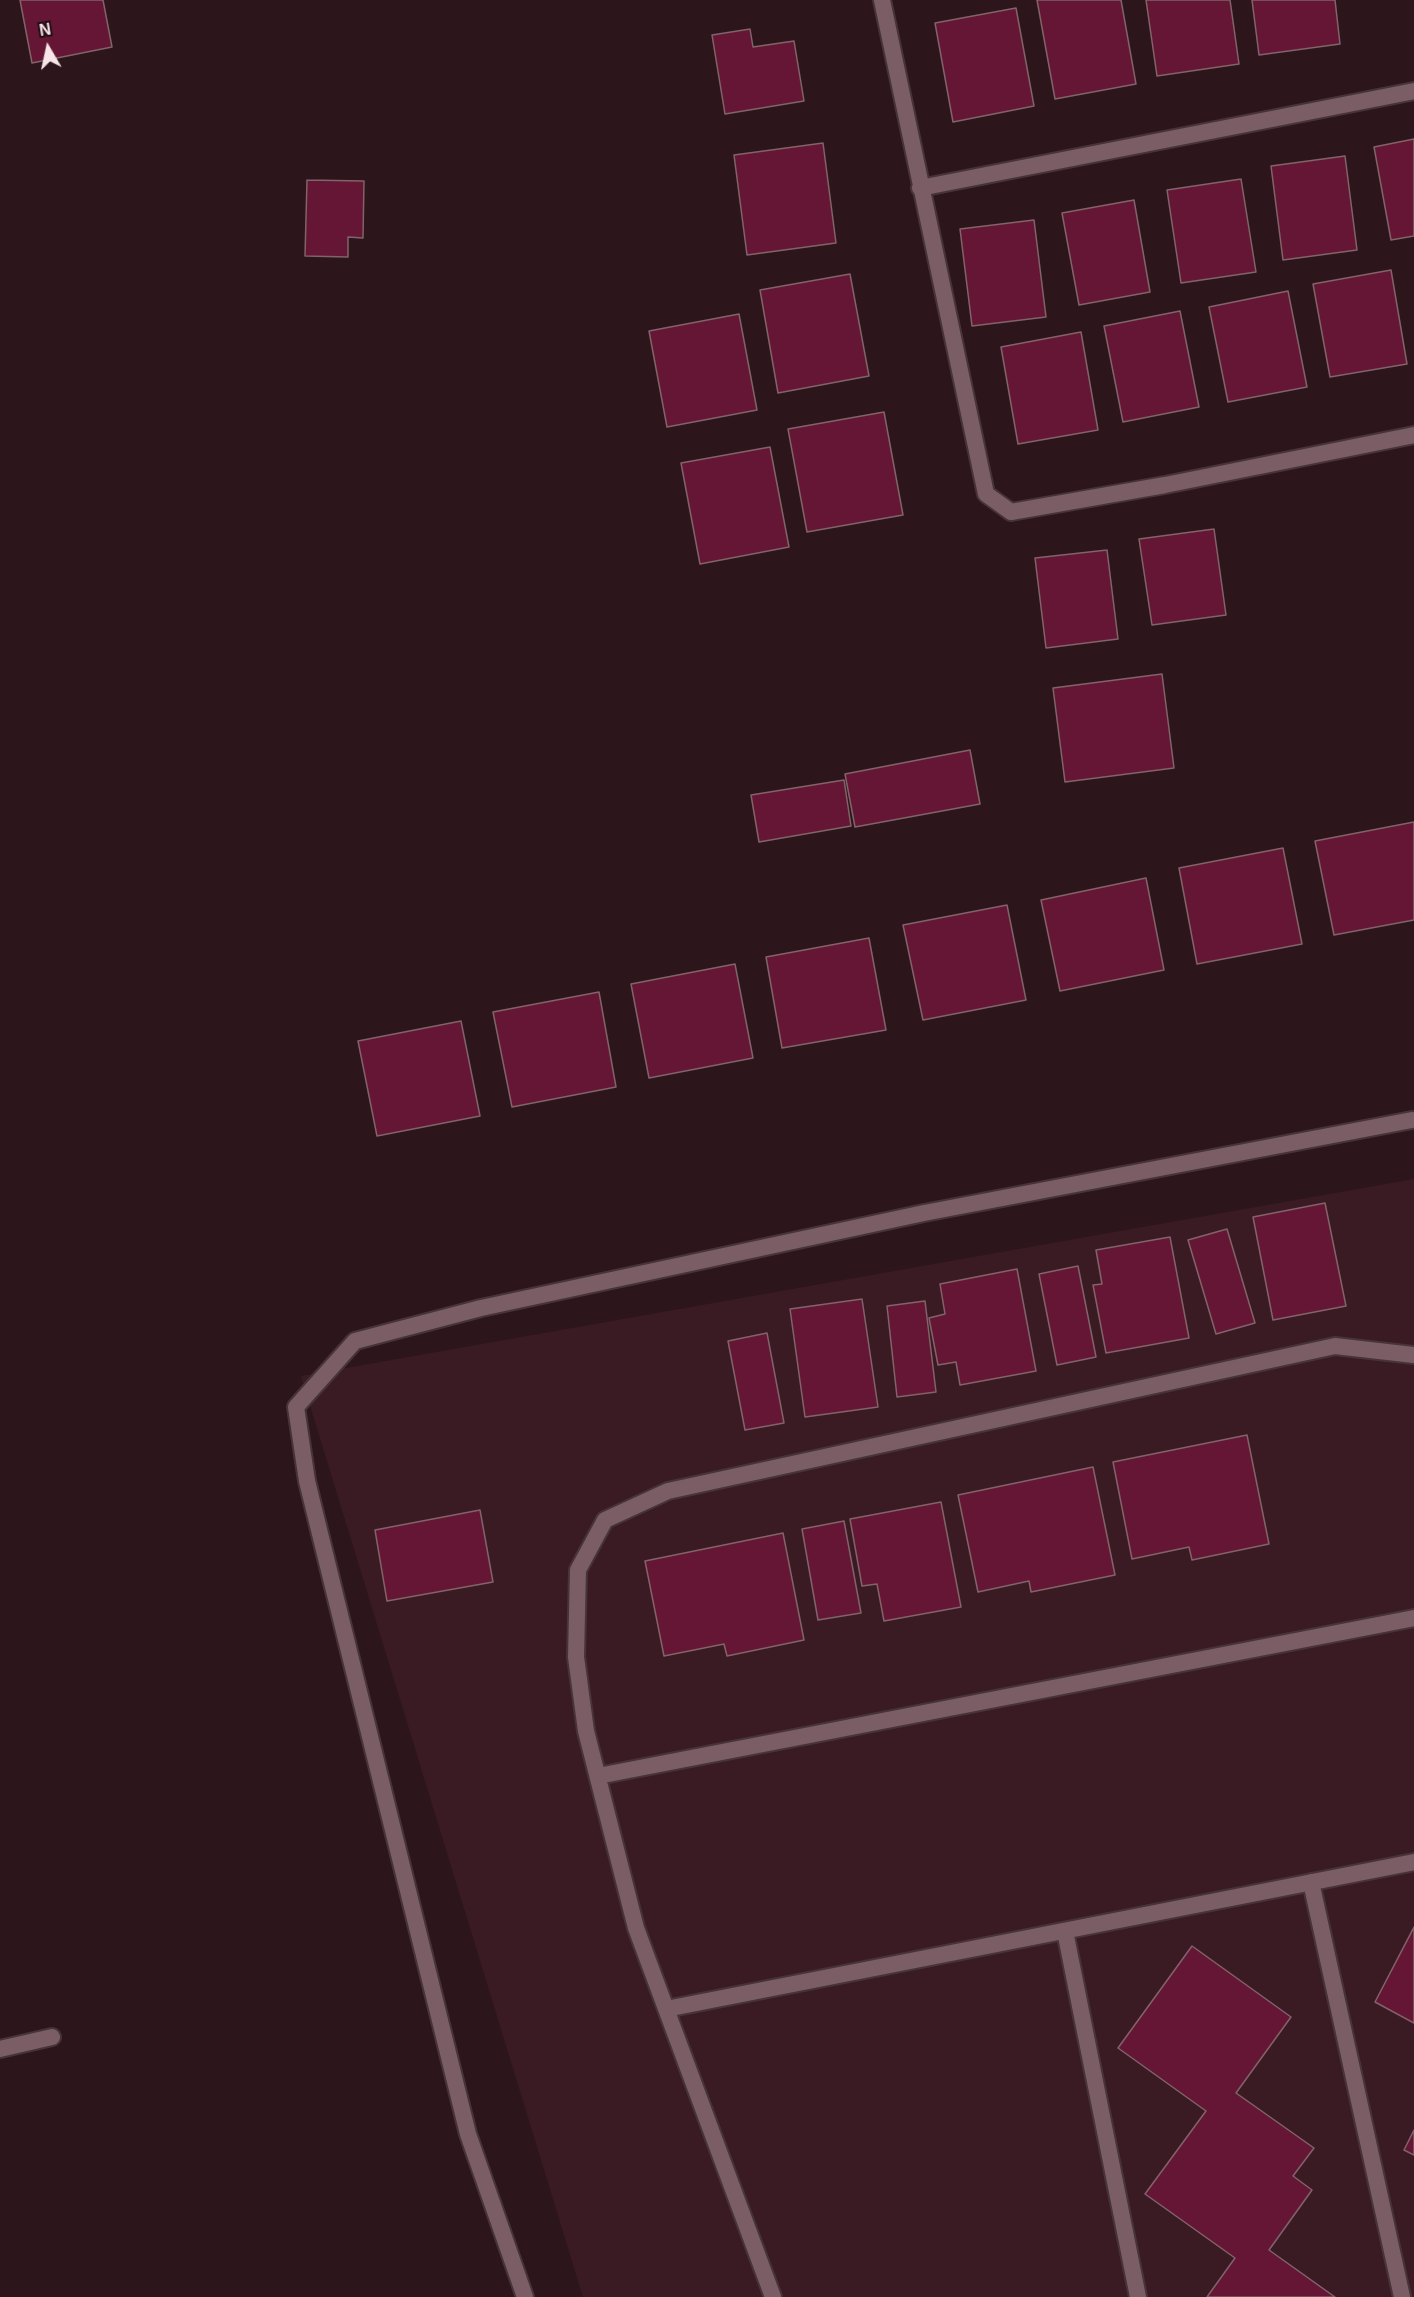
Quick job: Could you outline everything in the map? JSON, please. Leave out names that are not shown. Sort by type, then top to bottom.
[{"type":"street","points":[[882,0],[986,494],[1011,512],[1166,485],[1414,435]]},
{"type":"street","points":[[920,188],[1414,91]]},
{"type":"street","points":[[525,2297],[468,2134],[307,1481],[296,1407],[355,1341],[470,1311],[924,1213],[1414,1122]]},
{"type":"street","points":[[773,2297],[636,1928],[586,1731],[576,1657],[578,1570],[605,1520],[668,1491],[1335,1346],[1414,1355]]},
{"type":"street","points":[[598,1776],[1414,1618]]},
{"type":"street","points":[[666,2009],[1414,1862]]},
{"type":"street","points":[[1311,1882],[1402,2297]]},
{"type":"street","points":[[1065,1931],[1138,2297]]},
{"type":"street","points":[[0,2049],[52,2037]]},
{"type":"shaded area","points":[[1414,1179],[1414,2297],[583,2297],[301,1376]]},
{"type":"building","points":[[20,0],[103,0],[112,47],[32,63]]},
{"type":"building","points":[[1037,0],[1121,0],[1136,84],[1055,99]]},
{"type":"building","points":[[1146,0],[1230,0],[1239,64],[1157,76]]},
{"type":"building","points":[[1252,0],[1335,0],[1340,44],[1259,55]]},
{"type":"building","points":[[1016,8],[1034,106],[953,122],[935,23]]},
{"type":"building","points":[[750,29],[753,47],[794,41],[804,101],[725,114],[712,35]]},
{"type":"building","points":[[1414,139],[1414,236],[1391,240],[1374,147]]},
{"type":"building","points":[[823,143],[836,243],[747,255],[734,155]]},
{"type":"building","points":[[1345,156],[1357,250],[1283,260],[1271,166]]},
{"type":"building","points":[[1241,179],[1256,272],[1181,283],[1167,190]]},
{"type":"building","points":[[307,180],[364,181],[363,238],[348,237],[348,257],[305,256]]},
{"type":"building","points":[[1134,200],[1150,292],[1079,305],[1062,213]]},
{"type":"building","points":[[1034,220],[1046,317],[972,326],[960,229]]},
{"type":"building","points":[[1391,270],[1407,364],[1330,377],[1313,284]]},
{"type":"building","points":[[850,274],[869,376],[778,393],[760,290]]},
{"type":"building","points":[[1288,291],[1307,387],[1228,402],[1209,307]]},
{"type":"building","points":[[1180,311],[1199,407],[1123,422],[1104,326]]},
{"type":"building","points":[[739,314],[757,410],[667,427],[649,331]]},
{"type":"building","points":[[1081,332],[1098,430],[1018,444],[1001,347]]},
{"type":"building","points":[[884,412],[903,515],[807,532],[788,429]]},
{"type":"building","points":[[770,447],[789,547],[700,564],[681,463]]},
{"type":"building","points":[[1214,529],[1226,615],[1152,625],[1139,539]]},
{"type":"building","points":[[1107,550],[1118,639],[1046,648],[1035,558]]},
{"type":"building","points":[[1162,674],[1174,768],[1065,782],[1053,688]]},
{"type":"building","points":[[970,750],[980,804],[855,827],[845,774]]},
{"type":"building","points":[[844,780],[851,826],[759,842],[751,795]]},
{"type":"building","points":[[1414,822],[1414,920],[1334,935],[1315,841]]},
{"type":"building","points":[[1283,848],[1302,944],[1197,964],[1179,868]]},
{"type":"building","points":[[1146,878],[1164,970],[1060,991],[1041,900]]},
{"type":"building","points":[[1007,905],[1026,1000],[923,1020],[903,925]]},
{"type":"building","points":[[869,938],[886,1030],[782,1048],[766,957]]},
{"type":"building","points":[[735,964],[753,1058],[649,1078],[631,984]]},
{"type":"building","points":[[599,992],[616,1087],[512,1107],[493,1012]]},
{"type":"building","points":[[461,1021],[480,1116],[377,1136],[358,1041]]},
{"type":"building","points":[[1325,1203],[1346,1306],[1273,1320],[1253,1217]]},
{"type":"building","points":[[1227,1229],[1255,1323],[1216,1334],[1188,1240]]},
{"type":"building","points":[[1170,1237],[1189,1338],[1106,1353],[1093,1285],[1102,1284],[1096,1250]]},
{"type":"building","points":[[1078,1266],[1096,1357],[1057,1365],[1039,1274]]},
{"type":"building","points":[[1017,1269],[1036,1371],[960,1385],[956,1362],[938,1365],[929,1318],[945,1314],[940,1284]]},
{"type":"building","points":[[862,1299],[878,1407],[805,1417],[790,1309]]},
{"type":"building","points":[[925,1301],[936,1392],[897,1397],[887,1306]]},
{"type":"building","points":[[767,1333],[784,1423],[745,1430],[728,1341]]},
{"type":"building","points":[[1247,1435],[1269,1544],[1192,1560],[1189,1547],[1132,1559],[1113,1462]]},
{"type":"building","points":[[1093,1467],[1115,1575],[1031,1592],[1029,1581],[978,1592],[958,1495]]},
{"type":"building","points":[[941,1502],[961,1607],[884,1621],[877,1584],[862,1586],[850,1519]]},
{"type":"building","points":[[480,1510],[493,1582],[387,1601],[375,1530]]},
{"type":"building","points":[[844,1521],[861,1613],[818,1620],[802,1529]]},
{"type":"building","points":[[783,1533],[804,1640],[727,1656],[724,1644],[664,1656],[645,1561]]},
{"type":"building","points":[[1414,1927],[1414,2023],[1375,2002]]},
{"type":"building","points":[[1192,1946],[1291,2017],[1236,2093],[1314,2148],[1293,2176],[1312,2190],[1269,2250],[1335,2297],[1207,2297],[1235,2258],[1145,2194],[1206,2111],[1118,2048]]},
{"type":"building","points":[[1414,2130],[1414,2155],[1404,2150]]}]
